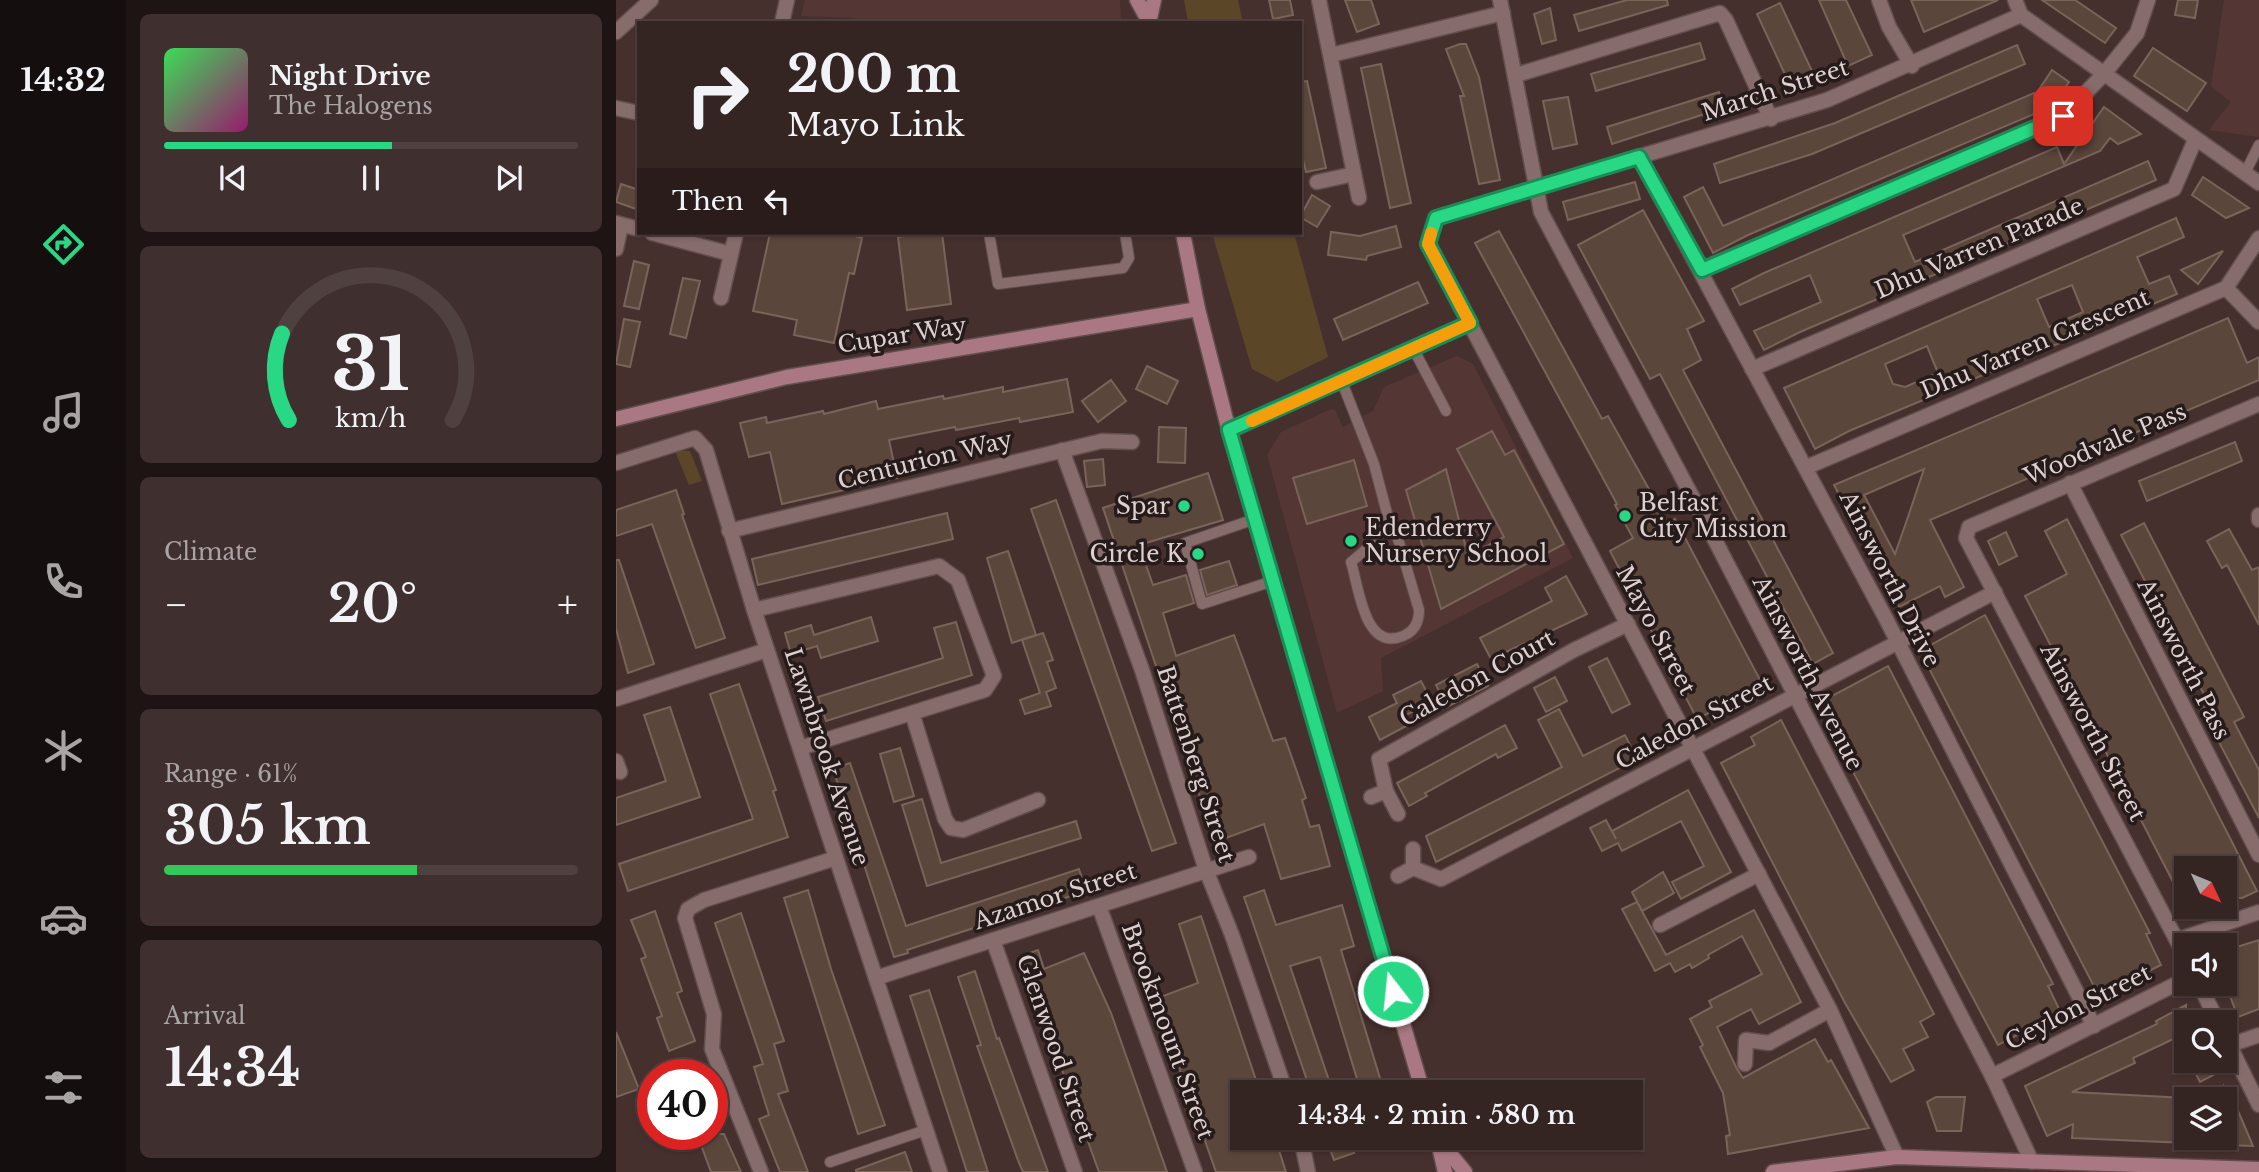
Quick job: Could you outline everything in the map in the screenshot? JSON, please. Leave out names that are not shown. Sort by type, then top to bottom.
[{"type":"street","points":[[616,32],[651,0]]},
{"type":"street","points":[[782,21],[787,0]]},
{"type":"street","points":[[1137,0],[1148,21]]},
{"type":"street","points":[[1149,21],[1154,0]]},
{"type":"street","points":[[1319,0],[1359,198]]},
{"type":"street","points":[[1879,0],[1889,27],[1912,65]]},
{"type":"street","points":[[2015,0],[2021,15],[2259,183]]},
{"type":"street","points":[[1702,270],[2063,116],[2103,75],[2137,33],[2148,0]]},
{"type":"street","points":[[1331,55],[1501,7]]},
{"type":"street","name":"Ainsworth Avenue","points":[[1501,7],[1541,212],[1703,517],[1992,1076],[2034,1167]]},
{"type":"street","points":[[1516,75],[1720,13],[1726,20],[1771,119]]},
{"type":"street","name":"March Street","points":[[1536,189],[1771,119],[1912,65],[2021,15]]},
{"type":"street","points":[[616,108],[637,113]]},
{"type":"street","name":"Dhu Varren Parade","points":[[1752,369],[2174,189],[2195,140]]},
{"type":"street","name":"Ainsworth Drive","points":[[1639,157],[1807,467],[2094,1026]]},
{"type":"street","points":[[1317,183],[1354,174]]},
{"type":"street","name":"Mayo Street","points":[[1536,189],[1436,218],[1428,244],[1830,1010],[1897,1157]]},
{"type":"street","points":[[616,249],[619,224],[637,228]]},
{"type":"street","points":[[660,235],[731,254]]},
{"type":"street","points":[[721,298],[736,235]]},
{"type":"street","points":[[1183,235],[1198,309],[1229,430],[1419,1080]]},
{"type":"street","points":[[2259,238],[2226,288],[2259,322]]},
{"type":"street","name":"Dhu Varren Crescent","points":[[1807,467],[2226,288]]},
{"type":"street","name":"Cupar Way","points":[[616,419],[787,377],[1198,309]]},
{"type":"street","points":[[1229,430],[1470,323]]},
{"type":"street","name":"Woodvale Pass","points":[[1969,527],[2259,404]]},
{"type":"street","name":"Lawnbrook Avenue","points":[[616,463],[695,438],[706,450],[754,610],[940,1172]]},
{"type":"street","name":"Centurion Way","points":[[730,531],[1102,441],[1132,442]]},
{"type":"street","name":"Battenberg Street","points":[[1062,450],[1142,670],[1206,870],[1233,935],[1282,1080]]},
{"type":"street","name":"Ainsworth Pass","points":[[2070,483],[2259,855]]},
{"type":"street","name":"Ainsworth Street","points":[[1969,527],[1966,538],[2174,934]]},
{"type":"street","points":[[754,610],[939,566],[958,580],[994,676],[985,690],[800,748]]},
{"type":"street","name":"Caledon Street","points":[[1413,868],[1441,878],[1995,592]]},
{"type":"street","name":"Caledon Court","points":[[1398,814],[1386,791],[1379,759],[1574,650],[1628,624]]},
{"type":"street","points":[[616,699],[767,650]]},
{"type":"street","points":[[912,713],[945,819],[951,828],[963,830],[1038,800]]},
{"type":"street","points":[[1371,797],[1386,791]]},
{"type":"street","points":[[1398,876],[1413,868],[1413,849]]},
{"type":"street","name":"Azamor Street","points":[[876,978],[1249,857]]},
{"type":"street","points":[[761,1172],[712,1049],[714,1014],[685,918],[688,909],[704,900],[836,858]]},
{"type":"street","points":[[1660,925],[1759,874]]},
{"type":"street","name":"Brookmount Street","points":[[1099,906],[1195,1172]]},
{"type":"street","points":[[2198,933],[2259,912]]},
{"type":"street","name":"Glenwood Street","points":[[993,940],[1075,1172]]},
{"type":"street","name":"Ceylon Street","points":[[1992,1076],[2174,985]]},
{"type":"street","points":[[1745,1064],[1746,1041],[1769,1044],[1830,1010]]},
{"type":"street","points":[[2237,1038],[2259,1035]]},
{"type":"street","points":[[2237,1060],[2259,1105]]},
{"type":"street","points":[[1303,1150],[1308,1172]]},
{"type":"street","points":[[1440,1150],[1445,1172]]},
{"type":"street","points":[[1447,1150],[1465,1172]]},
{"type":"street","points":[[1773,1172],[1897,1157],[2034,1167],[2259,1169]]},
{"type":"lane","points":[[2245,173],[2259,145]]},
{"type":"lane","points":[[989,235],[998,284],[1124,268],[1129,258],[1125,235]]},
{"type":"lane","points":[[1413,348],[1446,411]]},
{"type":"lane","points":[[1342,382],[1374,464],[1388,517],[1398,539],[1419,608],[1419,619],[1410,632],[1389,639],[1381,637],[1368,623],[1351,562],[1375,542],[1388,517]]},
{"type":"lane","points":[[1255,519],[1185,543],[1202,604],[1273,581]]},
{"type":"lane","points":[[1375,542],[1398,539]]},
{"type":"lane","points":[[830,1162],[926,1130]]},
{"type":"shaded area","points":[[805,0],[1120,0],[1121,21],[856,21],[855,18],[801,16]]},
{"type":"shaded area","points":[[1184,0],[1238,0],[1243,21],[1188,21]]},
{"type":"shaded area","points":[[2224,0],[2259,0],[2259,137],[2209,130],[2231,102],[2211,86]]},
{"type":"shaded area","points":[[1213,235],[1295,235],[1328,357],[1277,382],[1252,369]]},
{"type":"shaded area","points":[[1457,356],[1473,364],[1573,558],[1381,658],[1383,691],[1337,713],[1267,455],[1281,432],[1331,409],[1335,410],[1343,427],[1373,411],[1384,387]]},
{"type":"shaded area","points":[[675,451],[690,451],[702,481],[689,485]]},
{"type":"building","points":[[1269,0],[1290,0],[1293,15],[1273,19]]},
{"type":"building","points":[[1345,0],[1371,0],[1379,24],[1357,32]]},
{"type":"building","points":[[1627,0],[1667,0],[1668,5],[1579,31],[1574,15]]},
{"type":"building","points":[[1819,0],[1846,0],[1872,55],[1848,66]]},
{"type":"building","points":[[1911,0],[1998,0],[1924,32]]},
{"type":"building","points":[[2042,0],[2075,0],[2116,28],[2105,43]]},
{"type":"building","points":[[2178,0],[2198,0],[2195,18],[2175,15]]},
{"type":"building","points":[[1780,3],[1812,71],[1789,83],[1757,14]]},
{"type":"building","points":[[1550,8],[1556,40],[1542,44],[1534,14]]},
{"type":"building","points":[[1700,43],[1705,59],[1596,91],[1591,74]]},
{"type":"building","points":[[1466,44],[1479,77],[1500,180],[1479,184],[1460,96],[1464,96],[1446,49]]},
{"type":"building","points":[[2017,45],[2025,64],[1812,154],[1720,183],[1714,164],[1835,123]]},
{"type":"building","points":[[2153,48],[2206,83],[2187,111],[2134,76]]},
{"type":"building","points":[[1381,64],[1411,203],[1390,208],[1361,68]]},
{"type":"building","points":[[2052,70],[2069,82],[2053,106],[2036,94]]},
{"type":"building","points":[[1307,81],[1326,168],[1306,172],[1302,155],[1302,82]]},
{"type":"building","points":[[1719,92],[1723,108],[1612,144],[1607,127]]},
{"type":"building","points":[[2034,93],[2041,111],[1748,235],[1713,253],[1684,197],[1703,187],[1723,226]]},
{"type":"building","points":[[1568,97],[1577,144],[1553,149],[1543,101]]},
{"type":"building","points":[[2104,107],[2141,134],[2118,144],[2110,138],[2100,151],[1903,235],[1915,262],[2148,161],[2156,180],[1800,332],[1764,350],[1754,331],[1821,302],[1810,275],[1740,305],[1732,289],[2057,147],[2064,164]]},
{"type":"building","points":[[2203,177],[2249,208],[2226,218],[2192,195]]},
{"type":"building","points":[[1635,182],[1640,199],[1568,220],[1563,202]]},
{"type":"building","points":[[621,184],[637,189],[637,209],[616,202]]},
{"type":"building","points":[[1312,195],[1330,206],[1317,227],[1302,218]]},
{"type":"building","points":[[1643,210],[1704,321],[1687,329],[1701,360],[1683,370],[1833,653],[1813,664],[1660,374],[1650,379],[1578,245]]},
{"type":"building","points":[[2176,218],[2184,237],[2137,257],[2149,284],[2169,276],[2177,294],[1849,431],[1815,449],[1784,388]],"holes":[[[2072,285],[2083,312],[2049,327],[2037,299]],[[1927,346],[1938,373],[1905,387],[1893,384],[1885,364]]]},
{"type":"building","points":[[1396,226],[1401,247],[1367,256],[1366,260],[1328,255],[1331,232],[1360,236]]},
{"type":"building","points":[[1499,231],[1602,419],[1608,416],[1668,523],[1675,519],[1767,693],[1736,709],[1732,701],[1697,719],[1610,551],[1633,538],[1475,243]]},
{"type":"building","points":[[770,235],[858,235],[862,238],[854,274],[849,273],[834,343],[794,335],[797,320],[753,311]]},
{"type":"building","points":[[942,235],[951,304],[907,310],[898,237]]},
{"type":"building","points":[[2223,251],[2198,284],[2181,270]]},
{"type":"building","points":[[634,261],[649,265],[639,309],[624,306]]},
{"type":"building","points":[[683,278],[700,281],[686,338],[670,334]]},
{"type":"building","points":[[1418,282],[1428,303],[1343,340],[1334,319]]},
{"type":"building","points":[[2228,318],[2247,363],[2259,357],[2259,380],[1930,520],[1964,587],[1945,597],[1940,586],[1899,607],[1834,485]],"holes":[[[1924,469],[1895,554],[1864,495]]]},
{"type":"building","points":[[624,319],[640,322],[630,367],[616,364]]},
{"type":"building","points":[[1147,366],[1178,381],[1167,404],[1136,389]]},
{"type":"building","points":[[1067,379],[1073,412],[1020,422],[1019,418],[956,430],[955,427],[889,440],[897,478],[782,504],[770,452],[749,457],[740,423],[766,417],[767,423],[823,411],[824,414],[876,401],[878,409],[1003,387],[1003,392]]},
{"type":"building","points":[[1111,380],[1126,401],[1098,422],[1082,401]]},
{"type":"building","points":[[1159,427],[1186,428],[1185,463],[1158,462]]},
{"type":"building","points":[[1492,431],[1505,455],[1514,450],[1564,544],[1441,609],[1406,490],[1446,469],[1468,556],[1504,537],[1457,449]]},
{"type":"building","points":[[2235,442],[2242,461],[2147,501],[2139,481]]},
{"type":"building","points":[[1103,459],[1105,485],[1087,487],[1084,461]]},
{"type":"building","points":[[1354,460],[1367,506],[1307,524],[1293,478]]},
{"type":"building","points":[[1208,473],[1223,520],[1139,545],[1153,585],[1186,575],[1194,603],[1163,613],[1176,656],[1234,635],[1273,741],[1285,738],[1306,798],[1302,800],[1310,827],[1319,825],[1330,866],[1281,879],[1264,824],[1215,842],[1103,508]]},
{"type":"building","points":[[676,490],[684,514],[682,515],[725,638],[696,648],[652,524],[616,536],[616,510]]},
{"type":"building","points":[[1056,500],[1176,843],[1152,851],[1031,509]]},
{"type":"building","points":[[947,513],[953,539],[758,585],[752,559]]},
{"type":"building","points":[[2067,519],[2257,891],[2237,898],[2237,856],[2174,856],[2174,884],[2025,596],[2067,574],[2045,531]]},
{"type":"building","points":[[2144,523],[2244,717],[2234,722],[2259,770],[2259,818],[2201,708],[2209,704],[2121,535]]},
{"type":"building","points":[[2229,529],[2252,570],[2259,567],[2259,625],[2227,565],[2222,568],[2207,541]]},
{"type":"building","points":[[2006,532],[2017,556],[1999,565],[1988,541]]},
{"type":"building","points":[[1008,551],[1036,635],[1012,643],[987,558]]},
{"type":"building","points":[[616,560],[619,560],[654,664],[628,673],[616,629]]},
{"type":"building","points":[[1229,561],[1237,585],[1207,595],[1200,570]]},
{"type":"building","points":[[1566,576],[1587,614],[1491,659],[1480,638],[1552,601],[1545,588]]},
{"type":"building","points":[[1985,615],[2150,933],[2146,934],[2161,965],[2099,996],[1920,651]]},
{"type":"building","points":[[871,617],[878,641],[821,658],[817,646],[791,654],[785,633],[811,625],[814,635]]},
{"type":"building","points":[[956,622],[972,675],[826,721],[818,697],[943,658],[934,628]]},
{"type":"building","points":[[1043,633],[1053,660],[1047,662],[1056,688],[1046,692],[1051,706],[1025,714],[1020,700],[1040,693],[1022,640]]},
{"type":"building","points":[[1607,658],[1630,704],[1612,713],[1589,667]]},
{"type":"building","points":[[1477,664],[1488,686],[1447,707],[1436,685]]},
{"type":"building","points":[[1888,666],[2053,984],[2048,986],[2061,1013],[1998,1045],[1817,704]]},
{"type":"building","points":[[1555,677],[1567,701],[1546,712],[1534,688]]},
{"type":"building","points":[[1421,681],[1432,702],[1404,716],[1408,725],[1380,740],[1369,717],[1397,703],[1393,695]]},
{"type":"building","points":[[739,684],[776,790],[773,791],[788,837],[628,891],[619,864],[753,819],[710,694]]},
{"type":"building","points":[[670,707],[700,797],[616,825],[616,798],[666,781],[644,715]]},
{"type":"building","points":[[1559,709],[1583,756],[1625,735],[1637,759],[1436,862],[1426,836],[1562,767],[1538,720]]},
{"type":"building","points":[[1781,720],[1934,1014],[1920,1022],[1928,1037],[1903,1049],[1914,1070],[1891,1082],[1845,1003],[1721,763],[1755,745],[1751,737]]},
{"type":"building","points":[[1505,725],[1517,748],[1498,758],[1496,754],[1425,793],[1427,796],[1409,806],[1397,783]]},
{"type":"building","points":[[900,748],[914,796],[894,802],[880,754]]},
{"type":"building","points":[[850,763],[906,926],[1079,869],[1086,891],[907,950],[908,953],[894,957],[833,769]]},
{"type":"building","points":[[1688,790],[1731,872],[1681,899],[1672,882],[1704,866],[1681,821],[1622,851],[1618,843],[1602,851],[1590,828],[1606,820],[1616,839],[1612,831]]},
{"type":"building","points":[[922,799],[941,863],[1076,821],[1081,838],[927,886],[902,805]]},
{"type":"building","points":[[1663,872],[1674,893],[1642,911],[1632,892]]},
{"type":"building","points":[[808,890],[831,969],[885,1125],[858,1134],[784,898]]},
{"type":"building","points":[[1264,890],[1276,925],[1342,905],[1354,946],[1341,950],[1381,1080],[1357,1080],[1320,957],[1290,966],[1329,1080],[1307,1080],[1244,897]]},
{"type":"building","points":[[1637,902],[1666,955],[1754,910],[1801,1002],[1759,1024],[1751,1009],[1717,1027],[1737,1069],[1743,1078],[1815,1039],[1828,1062],[1831,1060],[1869,1128],[1728,1154],[1726,1136],[1730,1135],[1723,1093],[1700,1047],[1703,1045],[1690,1019],[1712,1007],[1709,1001],[1762,974],[1742,936],[1708,955],[1709,958],[1692,968],[1690,964],[1675,972],[1670,963],[1655,971],[1622,909]]},
{"type":"building","points":[[655,911],[682,991],[677,993],[695,1041],[669,1051],[657,1018],[662,1016],[641,959],[646,957],[631,920]]},
{"type":"building","points":[[741,913],[784,1041],[774,1044],[788,1091],[778,1094],[808,1172],[780,1172],[759,1119],[769,1115],[754,1067],[763,1064],[715,923]]},
{"type":"building","points":[[1201,916],[1256,1080],[1230,1080],[1230,1150],[1279,1150],[1286,1172],[1216,1172],[1155,999],[1198,983],[1179,924]]},
{"type":"building","points":[[2259,940],[2259,1009],[2238,1017],[2230,996],[2237,996],[2237,947]]},
{"type":"building","points":[[1038,950],[1044,969],[1084,953],[1111,1013],[1167,1172],[1099,1172],[1021,956]]},
{"type":"building","points":[[975,971],[997,1039],[999,1038],[1048,1172],[1023,1172],[1019,1163],[977,1046],[981,1045],[958,977]]},
{"type":"building","points":[[929,990],[988,1172],[967,1172],[910,996]]},
{"type":"building","points":[[2174,1011],[2174,1039],[2133,1058],[2135,1063],[2072,1092],[2174,1097],[2174,1142],[2072,1138],[2073,1124],[2047,1136],[2025,1086],[2157,1024],[2156,1021]]},
{"type":"building","points":[[616,1032],[637,1090],[616,1097]]},
{"type":"building","points":[[2196,1073],[2217,1073],[2200,1082]]},
{"type":"building","points":[[1936,1097],[1965,1097],[1961,1131],[1937,1131],[1927,1102]]},
{"type":"building","points":[[2237,1110],[2239,1113],[2253,1146],[2237,1145]]},
{"type":"building","points":[[728,1143],[741,1172],[711,1172],[703,1150],[728,1150]]},
{"type":"building","points":[[1330,1150],[1353,1150],[1354,1153],[1334,1160]]},
{"type":"building","points":[[905,1152],[912,1172],[856,1172],[856,1170]]},
{"type":"slow traffic","points":[[1252,421],[1470,323],[1428,244],[1431,233]]},
{"type":"place","name":"Spar","points":[[1184,506]]},
{"type":"place","name":"Belfast City Mission","points":[[1625,516]]},
{"type":"place","name":"Edenderry Nursery School","points":[[1351,541]]},
{"type":"place","name":"Circle K","points":[[1198,554]]},
{"type":"route","points":[[1393,991],[1229,430],[1470,323],[1428,244],[1436,218],[1639,157],[1702,270],[2063,116]]}]
